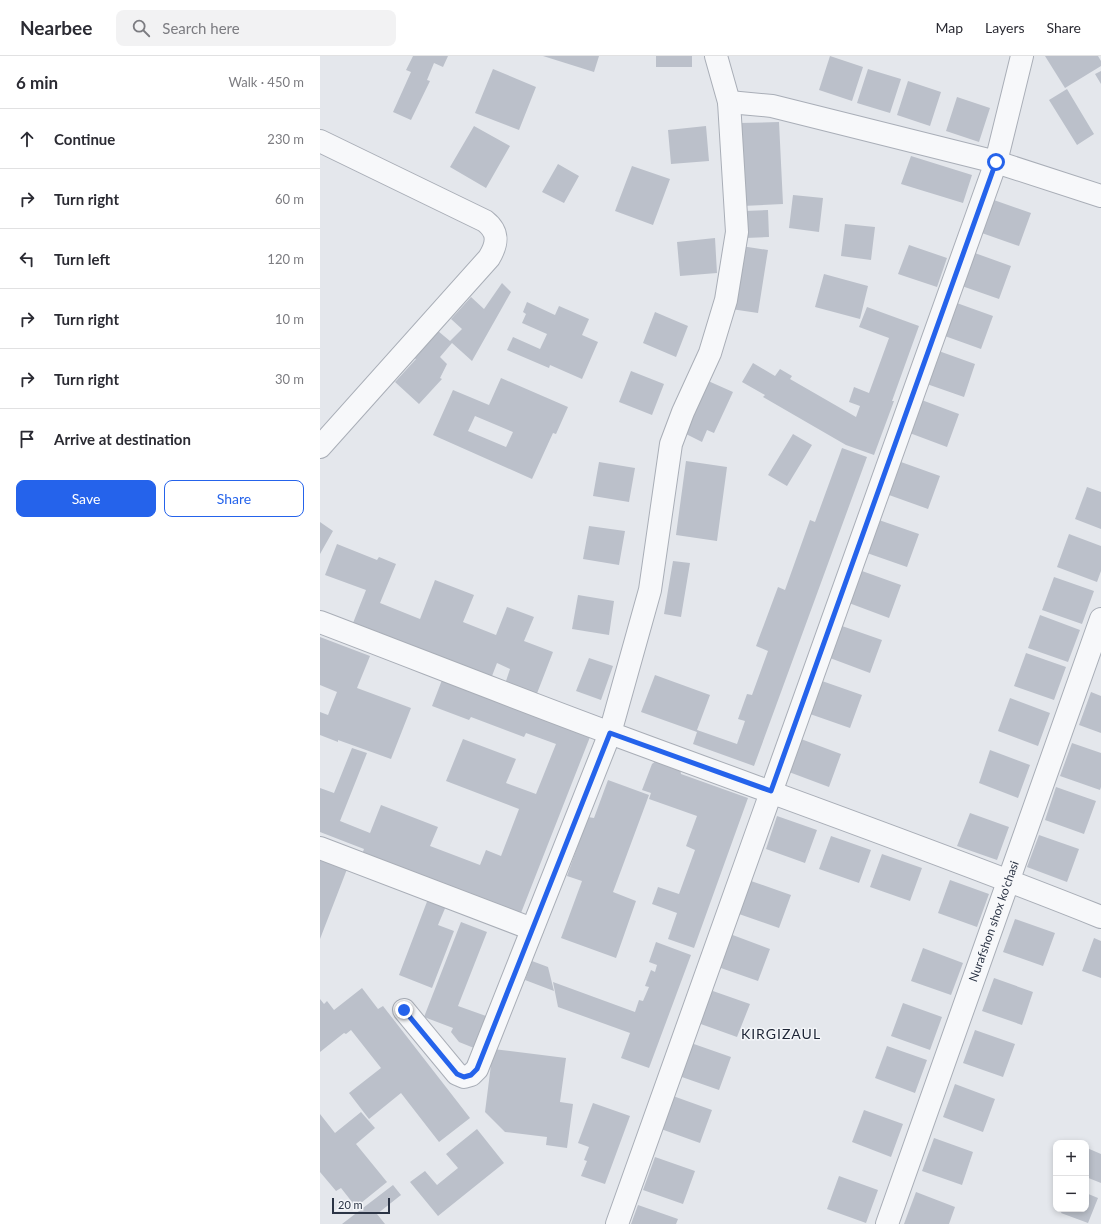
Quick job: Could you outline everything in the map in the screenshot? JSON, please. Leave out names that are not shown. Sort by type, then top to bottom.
[{"type":"street","points":[[404,1010],[457,1074],[464,1077],[471,1075],[477,1069],[610,733],[650,590],[671,444],[682,412],[710,353],[726,300],[737,232],[729,102],[716,56]]},
{"type":"street","points":[[617,1224],[996,162],[1022,56]]},
{"type":"street","points":[[729,102],[772,106],[996,162],[1101,196]]},
{"type":"street","points":[[320,141],[484,221],[492,229],[497,239],[489,258],[320,447]]},
{"type":"street","name":"Nurafshon shox ko'chasi","points":[[886,1224],[1101,619]]},
{"type":"street","points":[[320,622],[610,733],[771,791],[1008,880],[1101,917]]},
{"type":"street","points":[[320,848],[532,928]]},
{"type":"building","points":[[413,56],[448,56],[443,67],[434,63],[427,80],[430,81],[411,120],[393,112],[411,72],[406,70]]},
{"type":"building","points":[[543,56],[599,56],[594,72]]},
{"type":"building","points":[[656,56],[692,56],[692,67],[656,67]]},
{"type":"building","points":[[830,56],[863,67],[852,101],[819,90]]},
{"type":"building","points":[[1045,56],[1098,56],[1101,61],[1101,66],[1065,88]]},
{"type":"building","points":[[493,69],[536,87],[519,130],[475,113]]},
{"type":"building","points":[[868,69],[901,79],[890,113],[857,103]]},
{"type":"building","points":[[1101,71],[1101,84],[1095,74]]},
{"type":"building","points":[[908,81],[941,92],[930,126],[897,115]]},
{"type":"building","points":[[1067,89],[1094,134],[1077,145],[1049,100]]},
{"type":"building","points":[[957,97],[990,108],[979,142],[946,131]]},
{"type":"building","points":[[779,122],[783,204],[742,206],[739,123]]},
{"type":"building","points":[[474,126],[510,146],[486,188],[450,167]]},
{"type":"building","points":[[706,126],[709,161],[671,164],[668,130]]},
{"type":"building","points":[[911,156],[972,175],[963,203],[901,184]]},
{"type":"building","points":[[558,164],[579,176],[564,203],[542,192]]},
{"type":"building","points":[[632,166],[670,179],[653,225],[615,211]]},
{"type":"building","points":[[793,195],[823,198],[819,232],[789,228]]},
{"type":"building","points":[[991,199],[1031,213],[1019,246],[979,232]]},
{"type":"building","points":[[768,210],[769,237],[745,238],[744,211]]},
{"type":"building","points":[[845,224],[875,227],[871,260],[841,256]]},
{"type":"building","points":[[715,238],[717,273],[680,276],[677,242]]},
{"type":"building","points":[[909,245],[947,258],[937,287],[898,274]]},
{"type":"building","points":[[741,246],[768,250],[758,313],[731,309]]},
{"type":"building","points":[[972,252],[1011,266],[999,299],[959,285]]},
{"type":"building","points":[[824,274],[868,286],[860,319],[815,307]]},
{"type":"building","points":[[502,283],[511,292],[472,361],[452,343],[440,357],[447,364],[440,378],[442,379],[419,404],[395,382],[416,359],[414,358],[438,331],[450,341],[462,329],[451,319],[471,297],[484,309]]},
{"type":"building","points":[[527,302],[555,315],[559,306],[589,319],[582,335],[598,342],[582,379],[550,365],[549,368],[507,350],[513,337],[540,349],[547,334],[522,323],[526,314],[523,312]]},
{"type":"building","points":[[954,302],[993,316],[981,349],[942,335]]},
{"type":"building","points":[[867,307],[919,326],[874,455],[846,445],[763,397],[765,395],[742,382],[753,363],[775,376],[780,369],[792,376],[790,379],[856,417],[860,406],[849,402],[854,387],[869,393],[889,338],[859,327]]},
{"type":"building","points":[[655,312],[688,326],[676,357],[643,343]]},
{"type":"building","points":[[936,350],[975,364],[964,397],[924,383]]},
{"type":"building","points":[[631,371],[664,384],[652,415],[619,402]]},
{"type":"building","points":[[501,378],[568,407],[556,434],[553,433],[532,479],[433,435],[453,390],[489,405]],"holes":[[[475,416],[513,432],[506,447],[468,431]]]},
{"type":"building","points":[[706,380],[733,392],[714,433],[707,430],[702,442],[684,433]]},
{"type":"building","points":[[919,399],[959,414],[947,447],[907,432]]},
{"type":"building","points":[[793,434],[812,445],[787,486],[768,475]]},
{"type":"building","points":[[842,448],[867,457],[754,766],[693,744],[697,732],[641,712],[655,675],[710,695],[697,730],[737,744],[745,721],[738,719],[747,694],[752,695],[768,651],[756,646],[778,587],[785,590],[810,520],[815,522]]},
{"type":"building","points":[[686,461],[727,467],[717,541],[676,535]]},
{"type":"building","points":[[599,462],[635,468],[629,502],[593,496]]},
{"type":"building","points":[[901,462],[940,476],[928,509],[889,495]]},
{"type":"building","points":[[1087,487],[1101,492],[1101,529],[1075,519]]},
{"type":"building","points":[[879,520],[919,534],[907,567],[867,553]]},
{"type":"building","points":[[320,522],[333,531],[320,554]]},
{"type":"building","points":[[589,526],[625,531],[619,565],[583,559]]},
{"type":"building","points":[[1069,534],[1101,546],[1101,571],[1097,582],[1057,567]]},
{"type":"building","points":[[337,544],[377,560],[379,557],[396,564],[380,603],[420,619],[435,580],[474,595],[463,622],[496,635],[507,607],[534,617],[524,641],[553,652],[536,696],[505,684],[510,669],[497,663],[492,676],[353,623],[366,590],[325,575]]},
{"type":"building","points":[[673,561],[690,563],[681,617],[664,614]]},
{"type":"building","points":[[862,571],[901,585],[889,618],[849,603]]},
{"type":"building","points":[[1054,577],[1094,591],[1082,624],[1042,610]]},
{"type":"building","points":[[578,595],[614,601],[609,635],[572,629]]},
{"type":"building","points":[[1040,615],[1080,630],[1068,662],[1028,648]]},
{"type":"building","points":[[842,626],[882,640],[870,673],[830,658]]},
{"type":"building","points":[[320,637],[370,656],[357,688],[411,708],[391,759],[320,735],[320,712],[328,715],[337,692],[320,685]]},
{"type":"building","points":[[1026,653],[1066,667],[1054,700],[1014,686]]},
{"type":"building","points":[[589,658],[613,666],[601,700],[576,691]]},
{"type":"building","points":[[442,680],[590,737],[521,913],[361,857],[364,849],[320,832],[320,788],[334,793],[352,748],[367,753],[340,821],[370,833],[381,805],[438,827],[430,846],[480,865],[486,850],[501,856],[519,809],[446,781],[463,739],[516,759],[506,783],[536,794],[556,744],[526,733],[524,737],[471,717],[469,720],[432,706]]},
{"type":"building","points":[[822,681],[862,695],[850,728],[810,714]]},
{"type":"building","points":[[1091,692],[1101,696],[1101,733],[1079,725]]},
{"type":"building","points":[[1010,698],[1050,713],[1038,746],[998,731]]},
{"type":"building","points":[[801,739],[841,754],[829,787],[789,772]]},
{"type":"building","points":[[1072,743],[1101,753],[1100,790],[1060,776]]},
{"type":"building","points":[[990,750],[1030,765],[1018,798],[979,783]]},
{"type":"building","points":[[657,760],[680,768],[681,774],[748,798],[694,948],[668,939],[677,913],[652,904],[658,887],[679,894],[695,850],[686,846],[697,816],[649,799],[651,793],[642,790],[652,764]]},
{"type":"building","points":[[608,780],[649,795],[613,892],[636,901],[616,958],[561,938],[582,881],[567,876],[588,817],[594,818]]},
{"type":"building","points":[[1056,787],[1096,801],[1084,834],[1045,820]]},
{"type":"building","points":[[970,813],[1009,827],[997,860],[957,846]]},
{"type":"building","points":[[777,816],[817,830],[805,863],[766,849]]},
{"type":"building","points":[[1039,835],[1079,849],[1067,882],[1027,867]]},
{"type":"building","points":[[831,836],[871,850],[859,883],[819,869]]},
{"type":"building","points":[[882,854],[922,868],[910,901],[870,887]]},
{"type":"building","points":[[320,855],[349,864],[320,939]]},
{"type":"building","points":[[950,880],[989,894],[977,927],[938,913]]},
{"type":"building","points":[[751,881],[791,895],[779,928],[739,914]]},
{"type":"building","points":[[428,899],[446,906],[438,925],[454,931],[432,988],[399,975]]},
{"type":"building","points":[[1015,919],[1055,933],[1043,966],[1003,952]]},
{"type":"building","points":[[461,922],[487,932],[458,1006],[486,1016],[474,1048],[459,1042],[451,1032],[453,1028],[424,1017]]},
{"type":"building","points":[[730,934],[770,949],[758,981],[718,967]]},
{"type":"building","points":[[1094,938],[1101,941],[1101,978],[1082,971]]},
{"type":"building","points":[[656,942],[691,955],[649,1068],[621,1058],[630,1033],[558,1007],[553,982],[635,1012],[639,1000],[643,1001],[649,987],[645,986],[651,970],[655,972],[657,965],[649,962]]},
{"type":"building","points":[[923,948],[963,963],[951,995],[911,981]]},
{"type":"building","points":[[532,961],[548,967],[554,991],[525,980]]},
{"type":"building","points":[[994,978],[1033,992],[1022,1025],[982,1011]]},
{"type":"building","points":[[362,988],[378,1009],[383,1006],[470,1118],[439,1142],[401,1093],[369,1119],[349,1093],[381,1068],[351,1030],[346,1034],[344,1033],[320,1052],[320,999],[324,1004],[327,1001],[334,1010]]},
{"type":"building","points":[[710,990],[750,1004],[737,1037],[698,1023]]},
{"type":"building","points":[[903,1003],[942,1017],[930,1050],[891,1036]]},
{"type":"building","points":[[975,1030],[1015,1044],[1003,1077],[963,1063]]},
{"type":"building","points":[[691,1043],[731,1057],[719,1090],[679,1076]]},
{"type":"building","points":[[887,1046],[927,1060],[915,1093],[875,1078]]},
{"type":"building","points":[[493,1049],[566,1058],[560,1102],[573,1104],[567,1148],[546,1145],[547,1137],[505,1132],[485,1112]]},
{"type":"building","points":[[955,1084],[995,1099],[983,1132],[943,1117]]},
{"type":"building","points":[[673,1096],[712,1110],[700,1143],[661,1129]]},
{"type":"building","points":[[593,1103],[630,1116],[605,1184],[581,1176],[587,1161],[584,1160],[589,1147],[578,1143]]},
{"type":"building","points":[[864,1110],[903,1124],[891,1157],[852,1142]]},
{"type":"building","points":[[361,1112],[375,1128],[356,1144],[387,1182],[356,1207],[341,1188],[336,1191],[320,1172],[320,1114],[335,1133]]},
{"type":"building","points":[[477,1129],[504,1163],[438,1216],[410,1182],[425,1171],[437,1185],[458,1168],[446,1154]]},
{"type":"building","points":[[934,1138],[973,1152],[962,1185],[922,1171]]},
{"type":"building","points":[[1089,1149],[1101,1154],[1101,1183],[1089,1178]]},
{"type":"building","points":[[655,1157],[695,1171],[683,1204],[643,1190]]},
{"type":"building","points":[[839,1176],[878,1190],[866,1223],[827,1209]]},
{"type":"building","points":[[393,1185],[401,1195],[377,1214],[385,1224],[342,1224]]},
{"type":"building","points":[[916,1192],[955,1207],[949,1224],[904,1224]]},
{"type":"building","points":[[1089,1194],[1098,1198],[1088,1223],[1061,1213],[1089,1212]]},
{"type":"building","points":[[638,1205],[678,1219],[676,1224],[631,1224]]},
{"type":"district","name":"KIRGIZAUL","points":[[781,1034]]},
{"type":"route","points":[[404,1010],[457,1074],[464,1077],[471,1075],[477,1069],[610,733],[771,791],[996,162]]}]
